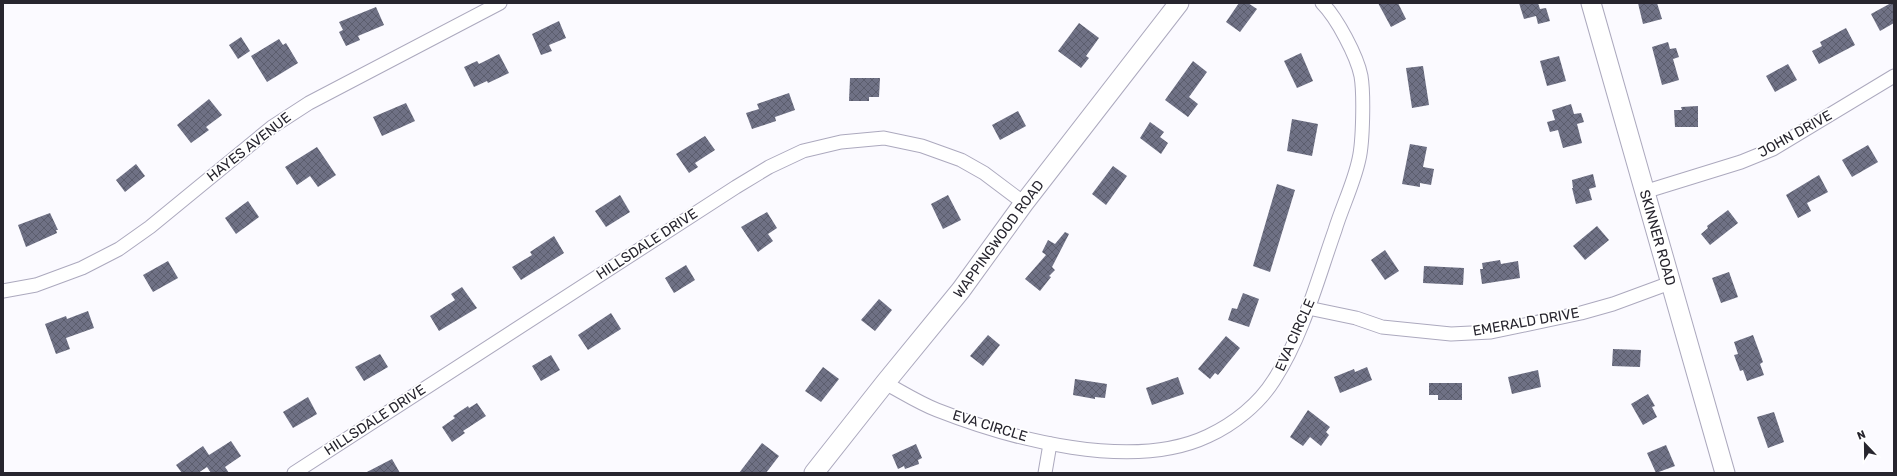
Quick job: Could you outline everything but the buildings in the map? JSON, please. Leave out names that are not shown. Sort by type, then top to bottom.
[{"type":"main road","name":"WAPPINGWOOD ROAD","points":[[814,473],[961,290],[1024,203],[1122,74],[1179,3]]},
{"type":"main road","name":"SKINNER ROAD","points":[[1591,3],[1725,473]]},
{"type":"street","name":"HAYES AVENUE","points":[[3,291],[36,285],[82,268],[119,249],[150,227],[272,127],[309,103],[500,3]]},
{"type":"street","name":"EVA CIRCLE","points":[[885,383],[935,409],[989,427],[1050,444],[1139,452],[1178,446],[1207,436],[1243,415],[1273,382],[1294,344],[1360,158],[1362,112],[1361,75],[1347,40],[1322,3]]},
{"type":"street","name":"JOHN DRIVE","points":[[1644,192],[1741,162],[1773,149],[1894,76]]},
{"type":"street","name":"HILLSDALE DRIVE","points":[[294,473],[736,187],[769,167],[803,151],[841,142],[884,138],[922,146],[961,160],[984,173],[1024,203]]},
{"type":"street","name":"EMERALD DRIVE","points":[[1308,308],[1356,318],[1382,327],[1451,334],[1491,332],[1581,313],[1613,304],[1670,282]]},
{"type":"street","points":[[1045,473],[1050,444]]}]
